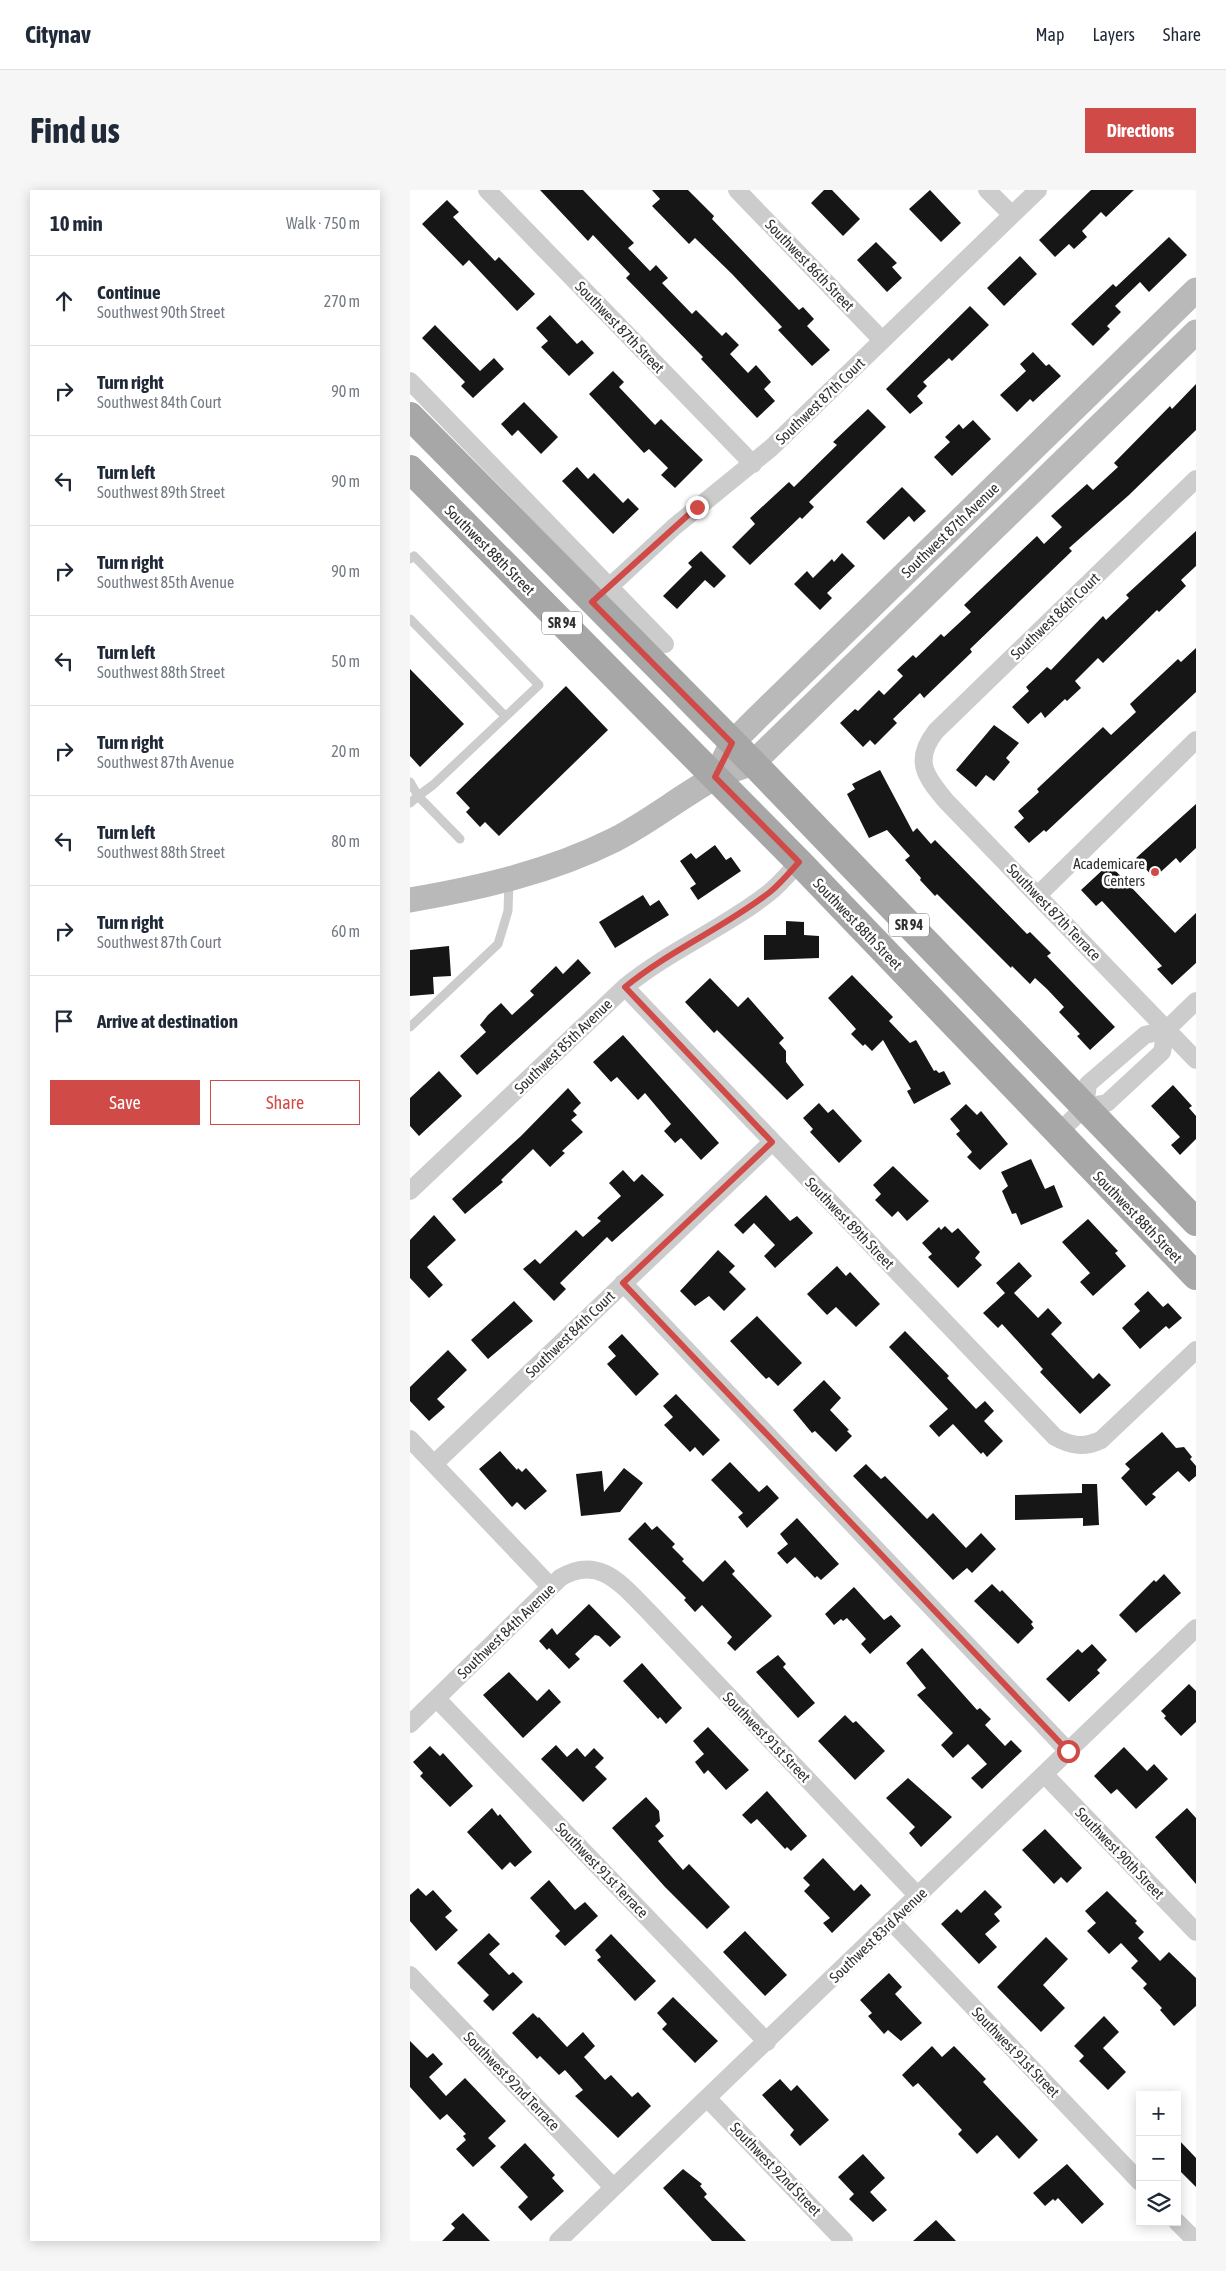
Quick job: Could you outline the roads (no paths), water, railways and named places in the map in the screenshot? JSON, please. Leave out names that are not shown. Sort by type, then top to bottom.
[{"type":"main road","name":"Southwest 87th Avenue","points":[[715,777],[732,743],[1196,290]]},
{"type":"main road","name":"Southwest 87th Avenue","points":[[410,900],[509,879],[563,862],[614,840],[648,821],[715,777],[753,763],[1196,332]]},
{"type":"main road","name":"SR 94","points":[[410,416],[601,594],[732,743],[1196,1222]]},
{"type":"main road","name":"Southwest 88th Street","points":[[410,469],[799,862],[1057,1134],[1196,1276]]},
{"type":"street","name":"Southwest 87th Street","points":[[487,190],[753,464]]},
{"type":"street","name":"Southwest 86th Street","points":[[737,190],[882,340]]},
{"type":"street","points":[[987,190],[1012,215]]},
{"type":"street","name":"Southwest 87th Court","points":[[601,594],[674,527],[753,464],[1038,190]]},
{"type":"street","points":[[410,381],[601,594],[665,644]]},
{"type":"street","name":"Southwest 86th Court","points":[[923,758],[926,745],[936,731],[1196,479]]},
{"type":"street","points":[[1038,895],[1196,740]]},
{"type":"street","name":"Southwest 87th Terrace","points":[[923,758],[923,767],[928,777],[946,801],[1196,1060]]},
{"type":"street","name":"Southwest 85th Avenue","points":[[410,1191],[625,987],[659,962],[723,924],[766,895],[799,862]]},
{"type":"street","name":"Southwest 89th Street","points":[[625,987],[1048,1430],[1064,1442],[1082,1445],[1095,1442],[1106,1436],[1196,1350]]},
{"type":"street","points":[[1085,1107],[1088,1084],[1145,1034],[1166,1030],[1196,1001]]},
{"type":"street","points":[[1057,1134],[1085,1107],[1107,1103],[1162,1052],[1166,1030]]},
{"type":"street","name":"Southwest 84th Court","points":[[434,1464],[772,1142]]},
{"type":"street","points":[[623,1283],[1068,1751]]},
{"type":"street","points":[[410,1439],[550,1586]]},
{"type":"street","name":"Southwest 84th Avenue","points":[[410,1724],[550,1586],[571,1572],[581,1569],[605,1573],[614,1578]]},
{"type":"street","name":"Southwest 91st Street","points":[[614,1578],[655,1618],[918,1896]]},
{"type":"street","name":"Southwest 83rd Avenue","points":[[558,2241],[1196,1628]]},
{"type":"street","name":"Southwest 91st Terrace","points":[[437,1699],[767,2042]]},
{"type":"street","name":"Southwest 90th Street","points":[[1044,1774],[1196,1932]]},
{"type":"street","name":"Southwest 91st Street","points":[[892,1922],[1139,2181]]},
{"type":"street","name":"Southwest 92nd Terrace","points":[[410,1975],[613,2187]]},
{"type":"street","name":"Southwest 92nd Street","points":[[707,2098],[844,2241]]},
{"type":"street","points":[[1181,2226],[1196,2241]]},
{"type":"lane","points":[[410,559],[414,556],[539,684],[433,785],[410,803]]},
{"type":"lane","points":[[410,619],[505,716]]},
{"type":"lane","points":[[410,782],[418,796],[460,839]]},
{"type":"lane","points":[[410,1027],[498,944],[508,912],[509,879]]},
{"type":"place","name":"Academicare Centers","points":[[1155,872]]}]
